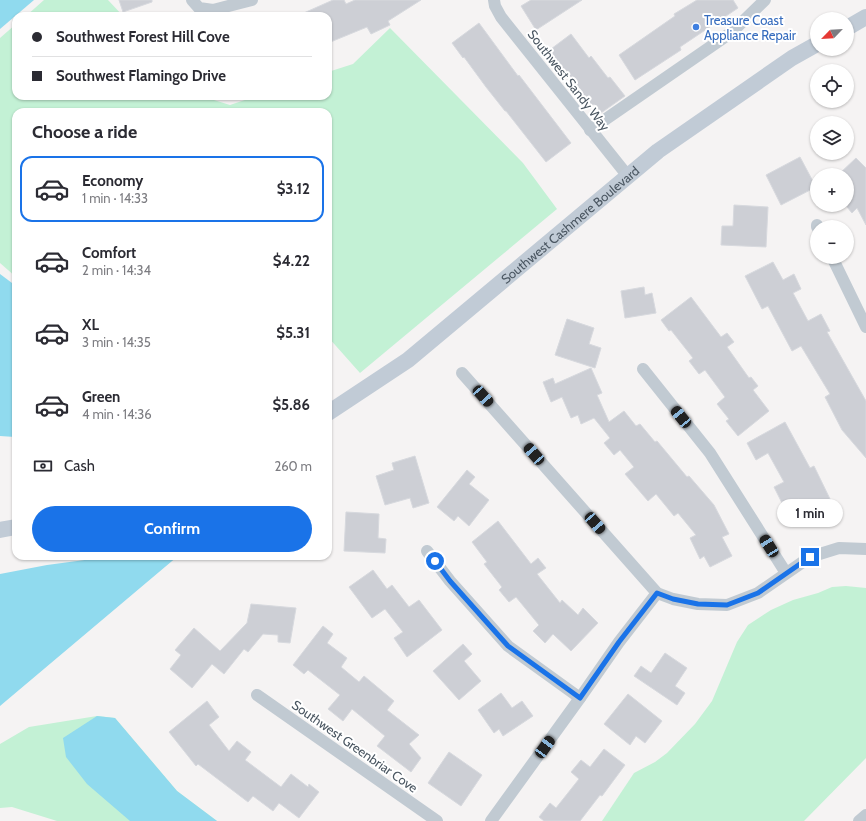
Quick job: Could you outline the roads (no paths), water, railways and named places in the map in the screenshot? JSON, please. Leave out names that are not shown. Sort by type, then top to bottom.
[{"type":"street","points":[[192,0],[199,8],[213,10],[252,0]]},
{"type":"street","name":"Southwest Sandy Way","points":[[494,0],[495,6],[501,17],[627,175]]},
{"type":"street","points":[[590,130],[732,32],[765,0]]},
{"type":"street","points":[[854,24],[866,17]]},
{"type":"street","name":"Southwest Cashmere Boulevard","points":[[332,410],[408,360],[627,175],[658,151],[786,63],[810,48]]},
{"type":"street","points":[[835,264],[866,327]]},
{"type":"street","points":[[643,369],[710,453],[786,573]]},
{"type":"street","points":[[462,373],[657,593],[673,599],[698,604],[727,605],[758,593],[810,557],[839,548],[866,549]]},
{"type":"street","points":[[0,530],[12,528]]},
{"type":"street","points":[[427,551],[450,581],[508,646],[580,698]]},
{"type":"street","points":[[491,821],[619,642],[657,593]]},
{"type":"street","name":"Southwest Greenbriar Cove","points":[[256,695],[437,821]]},
{"type":"street","points":[[859,821],[866,815]]},
{"type":"water","points":[[0,0],[34,0],[20,12],[12,12],[12,19],[0,29]]},
{"type":"water","points":[[0,274],[12,283],[12,437],[0,436]]},
{"type":"water","points":[[84,560],[173,560],[0,706],[0,574]]},
{"type":"water","points":[[97,716],[115,718],[177,791],[217,821],[130,821],[87,784],[66,757],[63,738]]},
{"type":"place","name":"Treasure Coast Appliance Repair","points":[[696,27]]}]
